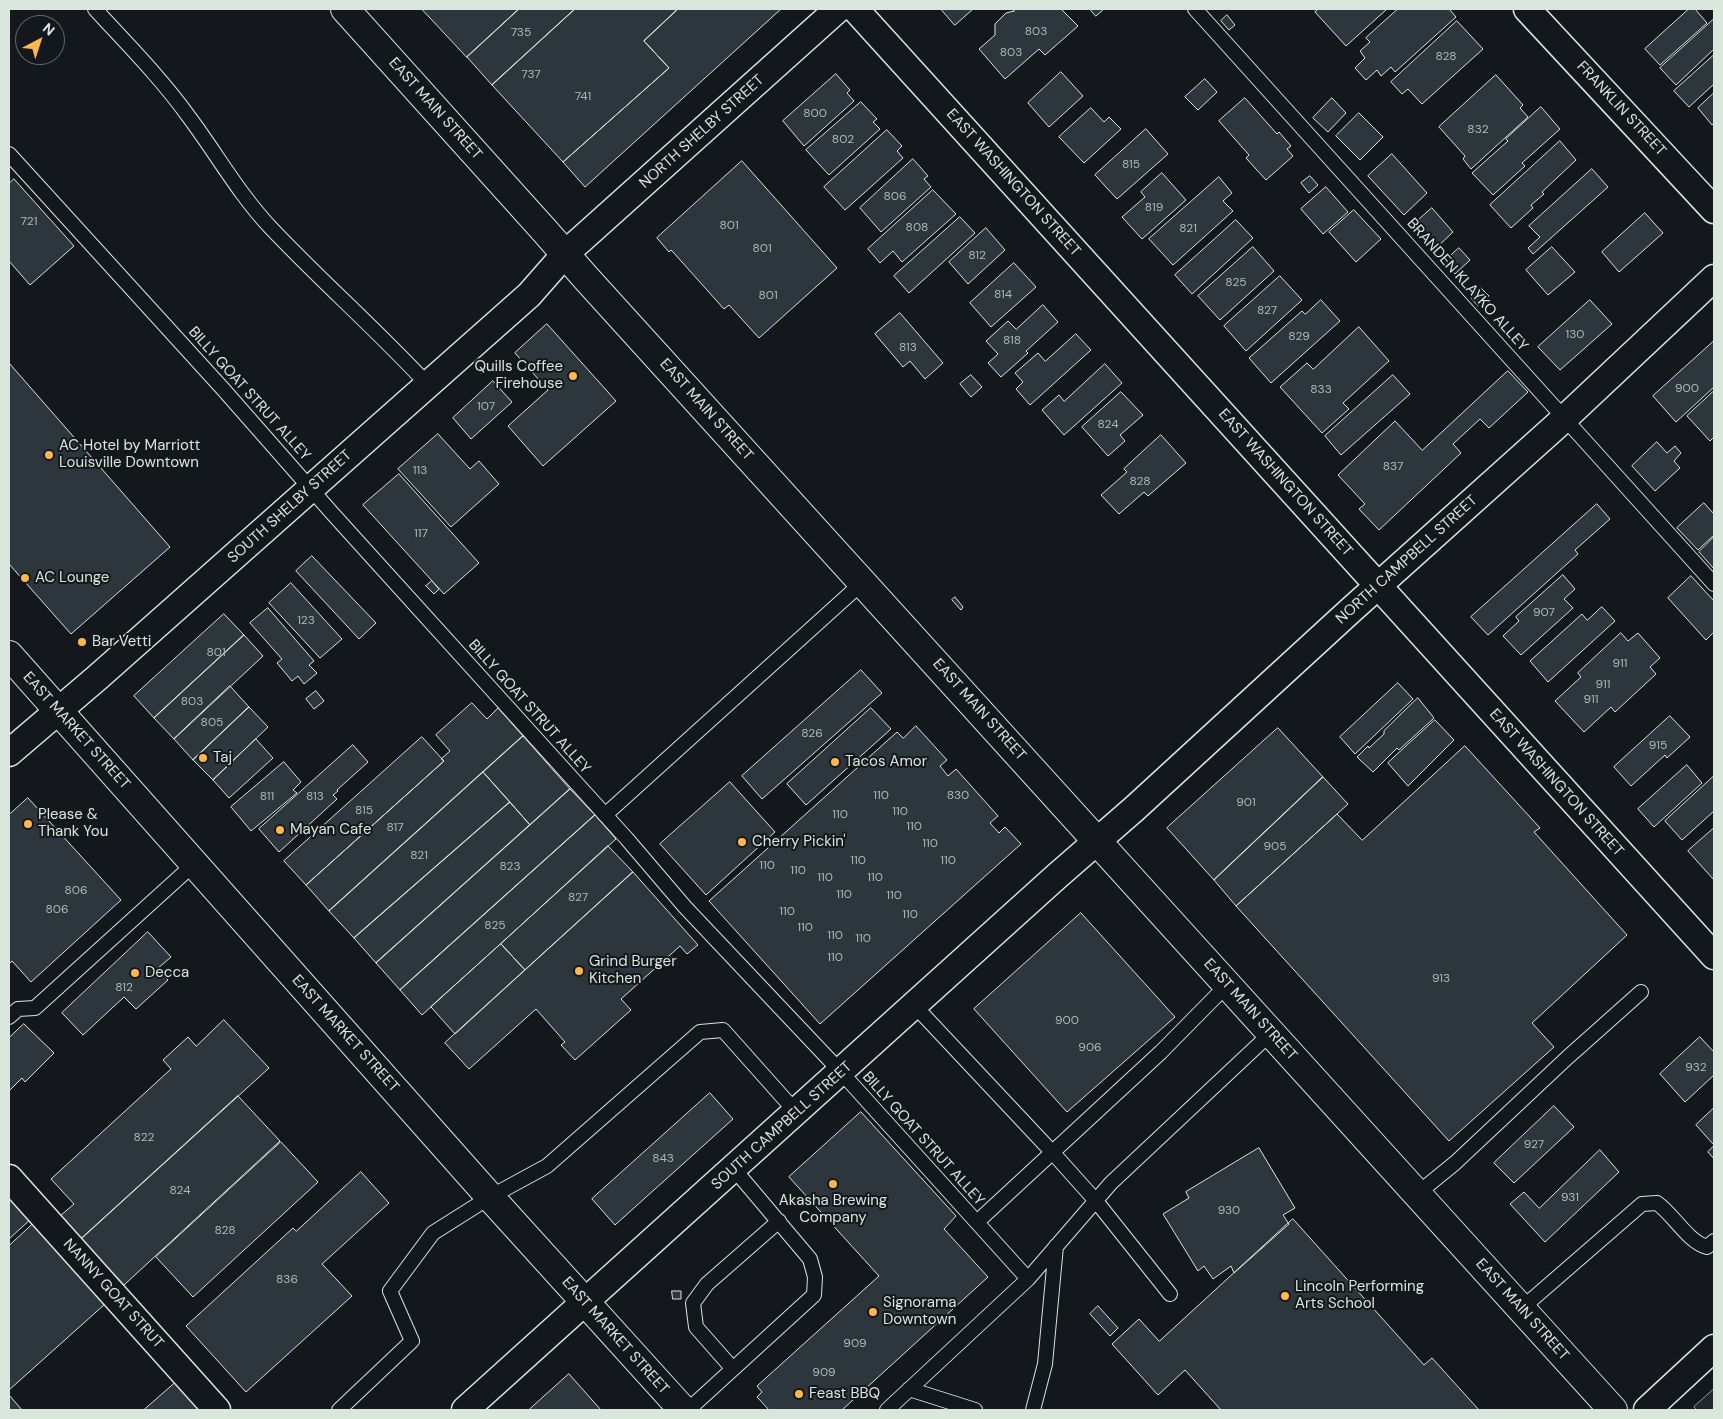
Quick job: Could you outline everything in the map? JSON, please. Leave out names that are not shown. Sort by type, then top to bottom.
[{"type":"main road","name":"EAST MAIN STREET","points":[[345,9],[1613,1410]]},
{"type":"main road","name":"EAST MARKET STREET","points":[[9,655],[678,1408]]},
{"type":"street","name":"NORTH SHELBY STREET","points":[[565,254],[838,9]]},
{"type":"street","name":"EAST WASHINGTON STREET","points":[[855,9],[1714,956]]},
{"type":"street","name":"FRANKLIN STREET","points":[[1527,9],[1714,210]]},
{"type":"street","name":"SOUTH SHELBY STREET","points":[[9,753],[428,385],[528,295],[565,254]]},
{"type":"street","name":"NORTH CAMPBELL STREET","points":[[1098,841],[1565,418],[1714,278]]},
{"type":"street","name":"SOUTH CAMPBELL STREET","points":[[465,1410],[1098,841]]},
{"type":"street","name":"NANNY GOAT STRUT","points":[[9,1178],[217,1410]]},
{"type":"street","points":[[1647,1410],[1714,1348]]},
{"type":"lane","points":[[94,9],[189,116],[242,192],[269,226],[428,385]]},
{"type":"lane","name":"BRANDEN KLAYKO ALLEY","points":[[1195,9],[1714,584]]},
{"type":"lane","name":"BILLY GOAT STRUT ALLEY","points":[[10,158],[118,279],[311,488],[605,815],[685,907],[841,1072],[1028,1279]]},
{"type":"lane","points":[[605,815],[863,582]]},
{"type":"lane","points":[[9,1017],[18,1009],[35,1008],[194,864]]},
{"type":"lane","points":[[977,1222],[1161,1052],[1227,985]]},
{"type":"lane","points":[[1417,1194],[1454,1163],[1641,992]]},
{"type":"lane","points":[[914,1005],[1096,1201],[1170,1294]]},
{"type":"lane","points":[[339,1410],[412,1341],[390,1291],[433,1233],[490,1197],[547,1166],[700,1032],[723,1030],[796,1112]]},
{"type":"lane","points":[[886,1410],[1028,1279],[1111,1183],[1271,1033]]},
{"type":"lane","points":[[678,1408],[733,1369],[814,1295],[815,1277],[810,1259],[734,1169]]},
{"type":"lane","points":[[1521,1309],[1642,1204],[1657,1203],[1662,1206],[1698,1244],[1707,1247],[1714,1241]]},
{"type":"lane","points":[[733,1369],[696,1327],[693,1303],[707,1284],[779,1221]]},
{"type":"lane","points":[[1033,1410],[1045,1364],[1056,1246]]},
{"type":"lane","points":[[910,1389],[975,1410]]},
{"type":"shaded area","points":[[1714,1389],[1714,1410],[1697,1410],[1694,1407]]},
{"type":"building","points":[[422,9],[519,9],[467,57]]},
{"type":"building","points":[[519,9],[575,9],[492,85],[467,57]]},
{"type":"building","points":[[575,9],[678,9],[644,41],[669,68],[563,162],[492,85]]},
{"type":"building","points":[[678,9],[781,9],[585,187],[563,162],[669,68],[644,41]]},
{"type":"building","points":[[941,9],[973,9],[955,25]]},
{"type":"building","points":[[1012,9],[1061,9],[1078,26],[1045,55],[1039,49],[1005,79],[979,49],[995,35],[995,24],[1006,13],[1014,11]]},
{"type":"building","points":[[1090,9],[1104,9],[1096,16]]},
{"type":"building","points":[[1319,9],[1387,9],[1346,46],[1315,12]]},
{"type":"building","points":[[1398,9],[1449,9],[1456,17],[1395,72],[1391,67],[1381,76],[1377,70],[1366,80],[1355,68],[1365,58],[1360,51],[1370,42],[1366,38]]},
{"type":"building","points":[[1689,9],[1695,9],[1707,23],[1660,65],[1645,49]]},
{"type":"building","points":[[1227,15],[1235,25],[1229,30],[1221,21]]},
{"type":"building","points":[[1714,19],[1714,49],[1676,85],[1660,68]]},
{"type":"building","points":[[1457,21],[1483,49],[1422,104],[1408,89],[1402,94],[1391,82]]},
{"type":"building","points":[[1714,55],[1714,84],[1689,107],[1674,91]]},
{"type":"building","points":[[1061,72],[1083,96],[1049,127],[1028,103]]},
{"type":"building","points":[[836,74],[850,90],[847,93],[854,101],[804,146],[783,121]]},
{"type":"building","points":[[1496,75],[1523,105],[1520,108],[1528,117],[1471,169],[1463,159],[1465,156],[1439,127]]},
{"type":"building","points":[[1205,79],[1217,92],[1198,110],[1185,97]]},
{"type":"building","points":[[1714,93],[1714,123],[1712,125],[1698,108]]},
{"type":"building","points":[[1245,98],[1277,134],[1279,132],[1291,146],[1287,149],[1293,156],[1266,180],[1246,158],[1249,155],[1219,121]]},
{"type":"building","points":[[1332,98],[1346,113],[1328,132],[1313,118]]},
{"type":"building","points":[[861,102],[877,119],[873,122],[880,129],[829,175],[806,150]]},
{"type":"building","points":[[1541,107],[1560,129],[1522,163],[1525,166],[1493,195],[1472,173],[1508,141],[1506,139]]},
{"type":"building","points":[[1091,108],[1104,122],[1109,117],[1121,129],[1084,163],[1059,137]]},
{"type":"building","points":[[1359,113],[1383,137],[1360,160],[1336,136]]},
{"type":"building","points":[[1146,129],[1168,154],[1117,199],[1095,175]]},
{"type":"building","points":[[887,130],[902,146],[897,151],[903,158],[845,210],[824,187]]},
{"type":"building","points":[[1560,141],[1576,160],[1542,192],[1544,194],[1531,205],[1533,208],[1511,228],[1490,205]]},
{"type":"building","points":[[1392,154],[1427,193],[1404,215],[1368,176]]},
{"type":"building","points":[[913,159],[928,176],[924,179],[931,187],[881,232],[860,208]]},
{"type":"building","points":[[742,161],[837,268],[759,338],[729,305],[724,309],[673,252],[671,250],[669,252],[657,238]]},
{"type":"building","points":[[1592,169],[1608,187],[1533,254],[1528,248],[1540,237],[1529,226]]},
{"type":"building","points":[[1162,173],[1186,200],[1142,239],[1122,217],[1145,197],[1141,192]]},
{"type":"building","points":[[1310,176],[1318,185],[1309,193],[1301,183]]},
{"type":"building","points":[[1219,177],[1232,193],[1223,201],[1233,211],[1173,265],[1149,239]]},
{"type":"building","points":[[14,179],[74,246],[30,285],[9,261],[9,184]]},
{"type":"building","points":[[1326,187],[1348,212],[1323,234],[1301,209]]},
{"type":"building","points":[[933,190],[956,214],[902,262],[893,251],[880,263],[868,249]]},
{"type":"building","points":[[1432,208],[1453,232],[1435,249],[1413,225]]},
{"type":"building","points":[[1354,210],[1381,239],[1356,262],[1329,232]]},
{"type":"building","points":[[1645,213],[1663,233],[1619,272],[1602,252]]},
{"type":"building","points":[[960,217],[975,233],[909,293],[894,276]]},
{"type":"building","points":[[1236,220],[1253,238],[1192,294],[1175,275]]},
{"type":"building","points":[[986,228],[1005,250],[968,284],[949,262]]},
{"type":"building","points":[[1253,247],[1274,271],[1220,320],[1198,296]]},
{"type":"building","points":[[1552,247],[1575,272],[1548,295],[1526,270]]},
{"type":"building","points":[[1459,248],[1470,260],[1455,274],[1444,262]]},
{"type":"building","points":[[1014,263],[1036,287],[991,327],[970,303]]},
{"type":"building","points":[[1280,276],[1302,300],[1246,351],[1224,326]]},
{"type":"building","points":[[1481,288],[1489,296],[1478,306],[1471,298]]},
{"type":"building","points":[[1321,300],[1340,321],[1271,383],[1249,358],[1302,311],[1305,314]]},
{"type":"building","points":[[1590,300],[1612,324],[1560,370],[1538,347]]},
{"type":"building","points":[[1043,305],[1058,322],[1001,377],[988,363],[998,354],[986,341],[1008,321],[1016,329]]},
{"type":"building","points":[[900,313],[943,363],[925,379],[910,361],[903,367],[875,334]]},
{"type":"building","points":[[547,324],[616,401],[543,466],[508,426],[548,390],[515,353]]},
{"type":"building","points":[[1359,327],[1389,361],[1343,403],[1349,409],[1322,433],[1280,387],[1307,363],[1313,369]]},
{"type":"building","points":[[1076,334],[1091,350],[1030,405],[1016,389],[1023,382],[1015,373],[1038,353],[1045,361]]},
{"type":"building","points":[[1714,341],[1714,387],[1676,422],[1653,396]]},
{"type":"building","name":"AC Hotel by Marriott Louisville Downtown","points":[[9,363],[170,547],[71,634],[9,564]]},
{"type":"building","points":[[1105,364],[1122,383],[1064,435],[1042,410],[1059,395],[1064,401]]},
{"type":"building","points":[[1508,371],[1528,392],[1489,428],[1480,419],[1453,444],[1461,453],[1379,530],[1359,509],[1365,504],[1338,475],[1395,421],[1422,450]]},
{"type":"building","points":[[971,375],[982,387],[971,397],[960,384]]},
{"type":"building","points":[[1393,375],[1410,394],[1341,455],[1325,436]]},
{"type":"building","points":[[493,381],[512,402],[471,439],[453,418]]},
{"type":"building","points":[[1714,391],[1714,437],[1710,441],[1687,416]]},
{"type":"building","points":[[1121,392],[1143,415],[1120,435],[1125,441],[1108,456],[1082,427]]},
{"type":"building","points":[[438,434],[470,469],[479,461],[499,484],[451,527],[398,469]]},
{"type":"building","points":[[1161,435],[1186,463],[1148,496],[1144,492],[1119,514],[1101,495],[1127,472],[1124,469]]},
{"type":"building","points":[[1657,442],[1667,453],[1675,446],[1681,453],[1674,461],[1680,468],[1655,491],[1632,466]]},
{"type":"building","points":[[399,474],[479,563],[444,594],[363,505]]},
{"type":"building","points":[[1704,503],[1714,514],[1714,535],[1698,550],[1677,528]]},
{"type":"building","points":[[1597,504],[1610,519],[1575,550],[1578,554],[1488,635],[1471,617]]},
{"type":"building","points":[[1714,537],[1714,569],[1699,552]]},
{"type":"building","points":[[312,556],[376,623],[359,639],[296,571]]},
{"type":"building","points":[[1563,575],[1575,589],[1564,599],[1573,608],[1521,655],[1503,636],[1519,621],[1516,617]]},
{"type":"building","points":[[1691,576],[1714,601],[1714,632],[1706,640],[1668,598]]},
{"type":"building","points":[[432,581],[439,589],[434,594],[426,586]]},
{"type":"building","points":[[291,583],[342,639],[320,658],[269,603]]},
{"type":"building","points":[[955,597],[963,607],[961,610],[952,600]]},
{"type":"building","points":[[1602,607],[1615,621],[1548,682],[1530,661],[1582,614],[1587,620]]},
{"type":"building","points":[[268,608],[314,661],[309,665],[317,673],[304,684],[298,676],[292,681],[277,663],[282,659],[250,623]]},
{"type":"building","points":[[224,614],[244,635],[154,718],[134,696]]},
{"type":"building","points":[[1621,633],[1628,641],[1638,633],[1660,658],[1650,667],[1656,674],[1615,712],[1611,707],[1584,732],[1555,701],[1581,677],[1578,673]]},
{"type":"building","points":[[244,635],[263,656],[174,739],[154,718]]},
{"type":"building","points":[[861,670],[882,693],[762,799],[742,776]]},
{"type":"building","points":[[1398,683],[1413,699],[1355,754],[1340,737]]},
{"type":"building","points":[[230,686],[249,707],[193,760],[174,739]]},
{"type":"building","points":[[316,691],[324,701],[314,709],[306,699]]},
{"type":"building","points":[[1418,698],[1434,718],[1399,750],[1397,748],[1373,772],[1357,757],[1384,734],[1384,731]]},
{"type":"building","points":[[472,703],[487,719],[498,708],[523,736],[329,911],[306,885],[444,761],[441,759],[450,751],[436,735]]},
{"type":"building","points":[[249,707],[268,727],[213,780],[193,760]]},
{"type":"building","points":[[871,708],[891,729],[806,805],[787,784]]},
{"type":"building","points":[[1670,716],[1690,737],[1667,758],[1665,755],[1631,786],[1614,767]]},
{"type":"building","points":[[1435,720],[1454,740],[1408,786],[1388,763]]},
{"type":"building","points":[[916,726],[947,760],[940,766],[948,776],[956,769],[998,816],[990,823],[999,833],[1005,827],[1021,844],[820,1024],[709,901],[897,732],[903,738]]},
{"type":"building","points":[[1278,728],[1323,777],[1214,880],[1167,828]]},
{"type":"building","points":[[523,736],[570,789],[530,825],[483,772]]},
{"type":"building","points":[[422,737],[444,761],[306,885],[284,861]]},
{"type":"building","points":[[256,739],[273,758],[229,798],[213,780]]},
{"type":"building","points":[[353,745],[368,762],[337,790],[333,795],[337,799],[279,852],[259,829]]},
{"type":"building","points":[[1465,746],[1540,828],[1534,832],[1627,935],[1532,1023],[1554,1047],[1449,1141],[1236,906],[1337,814],[1362,840]]},
{"type":"building","points":[[284,762],[301,782],[293,790],[297,793],[251,831],[231,807]]},
{"type":"building","points":[[1687,765],[1702,783],[1654,827],[1638,809]]},
{"type":"building","points":[[483,772],[510,802],[354,938],[329,911]]},
{"type":"building","points":[[1714,776],[1714,811],[1682,840],[1665,821]]},
{"type":"building","points":[[1323,777],[1348,804],[1236,906],[1214,880]]},
{"type":"building","points":[[730,782],[775,832],[706,895],[660,844]]},
{"type":"building","points":[[570,789],[595,815],[400,990],[376,963]]},
{"type":"building","points":[[28,798],[121,900],[31,982],[12,961],[9,964],[9,815]]},
{"type":"building","points":[[510,802],[530,825],[376,963],[354,938]]},
{"type":"building","points":[[595,815],[616,839],[422,1015],[400,990]]},
{"type":"building","points":[[1714,828],[1714,880],[1688,851]]},
{"type":"building","points":[[608,846],[633,872],[525,970],[501,944]]},
{"type":"building","points":[[633,872],[698,945],[687,954],[680,946],[621,999],[631,1010],[575,1060],[561,1045],[565,1042],[536,1009],[469,1069],[445,1043]]},
{"type":"building","points":[[1081,913],[1175,1017],[1067,1112],[974,1009]]},
{"type":"building","points":[[148,932],[171,957],[157,969],[168,980],[136,1009],[124,997],[83,1035],[62,1013]]},
{"type":"building","points":[[501,944],[525,970],[455,1034],[431,1007]]},
{"type":"building","points":[[224,1020],[269,1068],[81,1239],[60,1216],[74,1204],[51,1179],[171,1069],[163,1060],[188,1037],[196,1046]]},
{"type":"building","points":[[24,1024],[54,1053],[25,1082],[22,1078],[9,1091],[9,1038]]},
{"type":"building","points":[[1700,1037],[1714,1052],[1714,1075],[1685,1102],[1660,1074]]},
{"type":"building","points":[[710,1093],[733,1119],[615,1225],[592,1199]]},
{"type":"building","points":[[238,1096],[280,1141],[124,1285],[81,1239]]},
{"type":"building","points":[[1554,1106],[1574,1127],[1514,1183],[1494,1163]]},
{"type":"building","points":[[1714,1108],[1714,1142],[1713,1144],[1696,1125]]},
{"type":"building","points":[[861,1112],[956,1216],[944,1229],[988,1277],[842,1410],[769,1410],[757,1397],[762,1392],[757,1386],[879,1276],[789,1177]]},
{"type":"building","points":[[281,1142],[318,1182],[193,1297],[156,1257]]},
{"type":"building","points":[[1714,1146],[1714,1159],[1708,1152]]},
{"type":"building","points":[[1259,1148],[1295,1208],[1283,1215],[1289,1224],[1234,1273],[1231,1266],[1213,1279],[1204,1266],[1198,1271],[1163,1214],[1189,1198],[1186,1192]]},
{"type":"building","points":[[1600,1150],[1619,1172],[1545,1242],[1510,1204],[1524,1192],[1539,1208]]},
{"type":"building","points":[[361,1172],[389,1203],[322,1264],[352,1296],[246,1392],[186,1326],[293,1228],[296,1231]]},
{"type":"building","points":[[9,1197],[32,1218],[9,1239]]},
{"type":"building","name":"Lincoln Performing Arts School","points":[[1293,1219],[1424,1365],[1432,1358],[1479,1410],[1221,1410],[1185,1370],[1158,1395],[1112,1344],[1139,1319],[1159,1341]]},
{"type":"building","points":[[33,1224],[105,1304],[9,1390],[9,1246]]},
{"type":"building","points":[[672,1291],[681,1291],[681,1299],[673,1299]]},
{"type":"building","points":[[1098,1306],[1118,1328],[1110,1336],[1090,1314]]},
{"type":"building","points":[[569,1374],[601,1410],[529,1410]]},
{"type":"building","points":[[175,1383],[199,1410],[144,1410]]},
{"type":"building","points":[[9,1395],[22,1410],[9,1410]]},
{"type":"place","name":"Quills Coffee Firehouse","points":[[573,376]]},
{"type":"place","name":"AC Hotel by Marriott Louisville Downtown","points":[[49,455]]},
{"type":"place","name":"AC Lounge","points":[[25,578]]},
{"type":"place","name":"Bar Vetti","points":[[82,642]]},
{"type":"place","name":"Taj","points":[[203,758]]},
{"type":"place","name":"Tacos Amor","points":[[835,762]]},
{"type":"place","name":"Please & Thank You","points":[[28,824]]},
{"type":"place","name":"Mayan Cafe","points":[[280,830]]},
{"type":"place","name":"Cherry Pickin'","points":[[742,842]]},
{"type":"place","name":"Grind Burger Kitchen","points":[[579,971]]},
{"type":"place","name":"Decca","points":[[135,973]]},
{"type":"place","name":"Akasha Brewing Company","points":[[833,1184]]},
{"type":"place","name":"Lincoln Performing Arts School","points":[[1285,1296]]},
{"type":"place","name":"Signorama Downtown","points":[[873,1312]]},
{"type":"place","name":"Feast BBQ","points":[[799,1394]]}]
